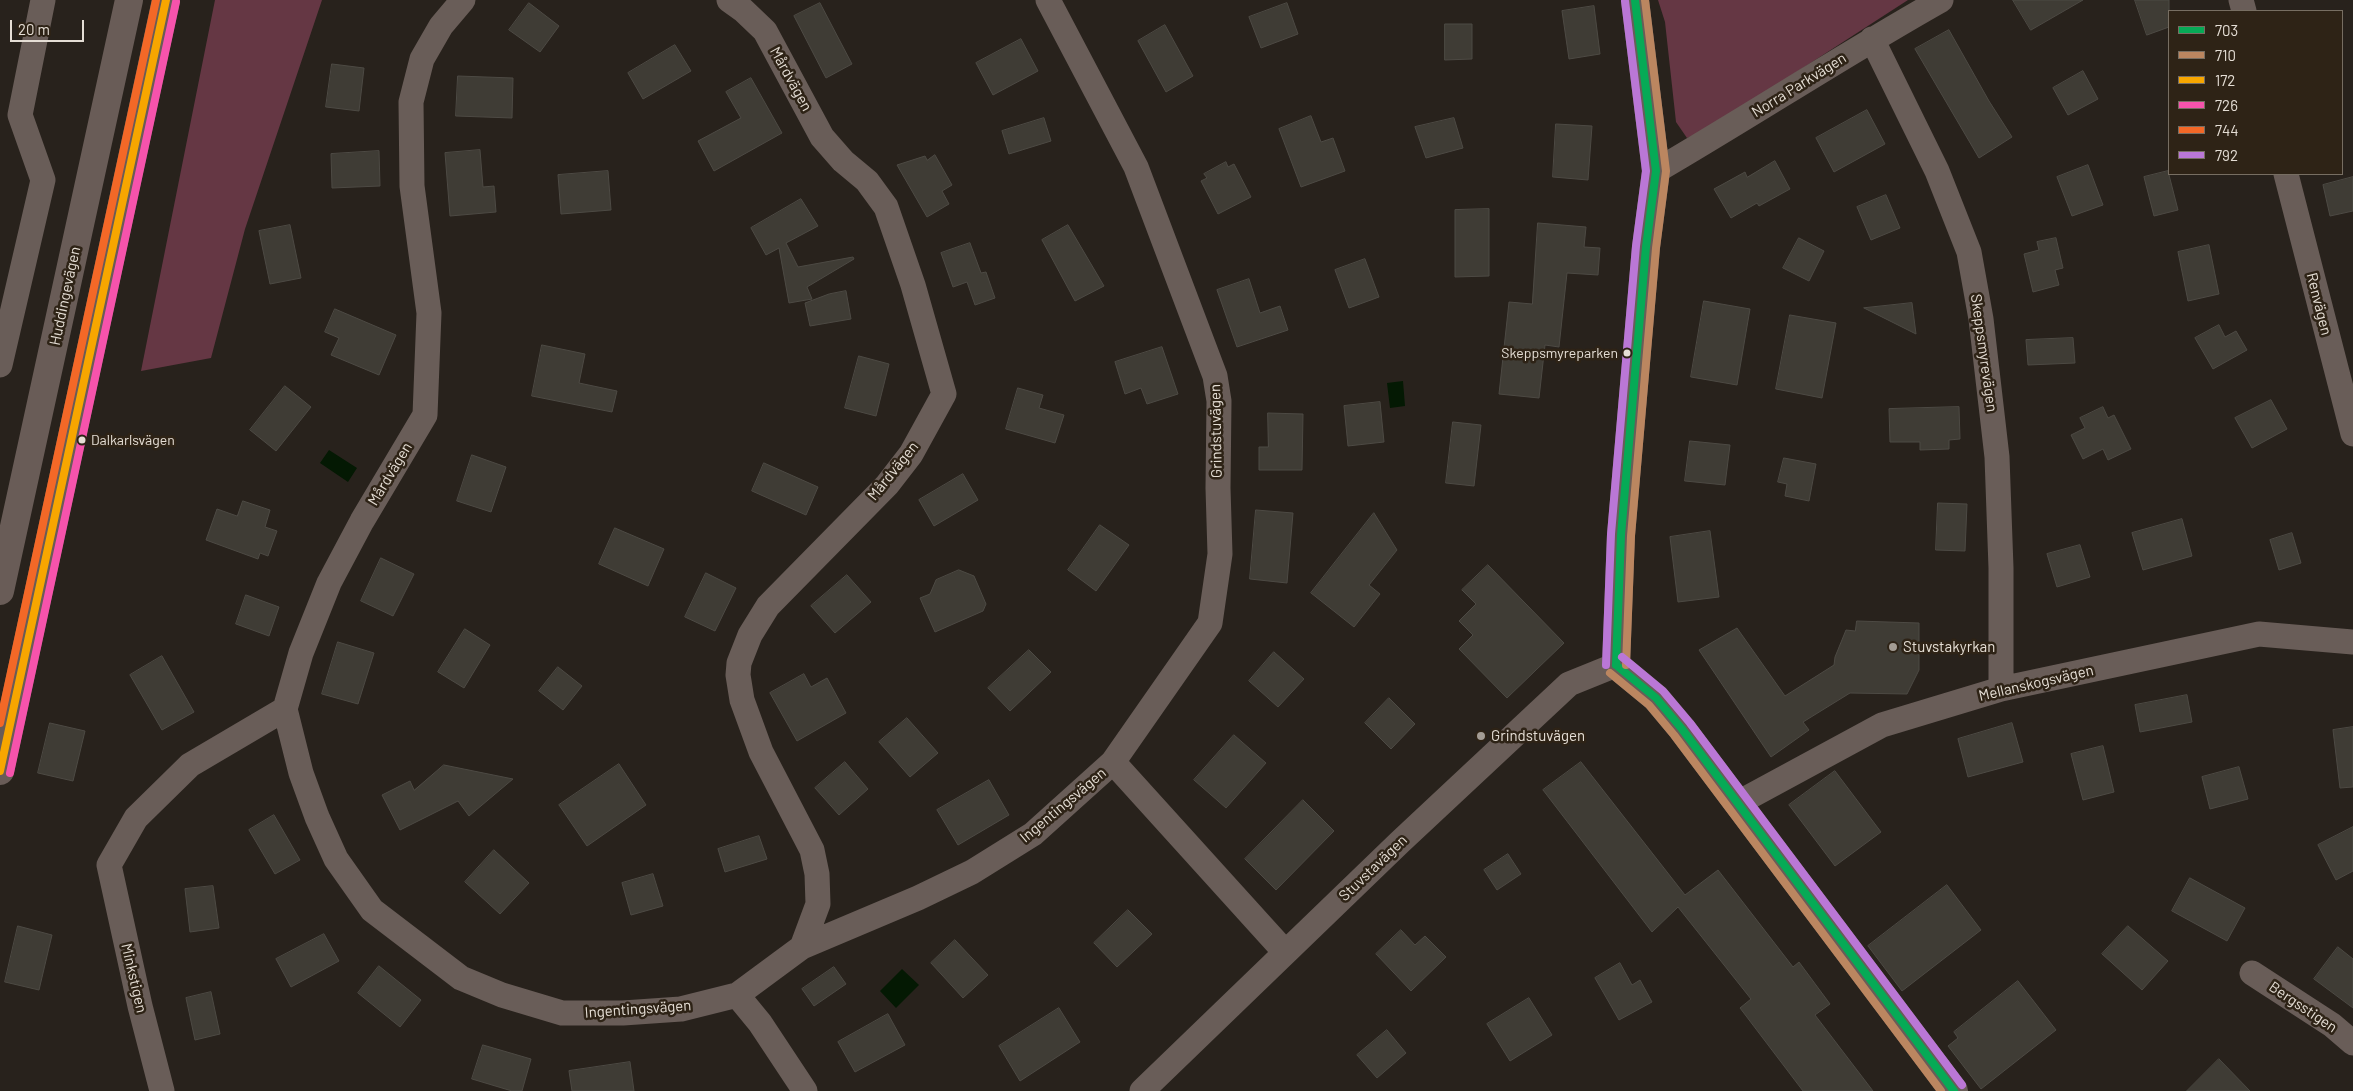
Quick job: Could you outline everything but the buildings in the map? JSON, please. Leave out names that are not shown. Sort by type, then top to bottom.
[{"type":"main road","name":"Huddingevägen","points":[[0,591],[129,0]]},
{"type":"main road","points":[[0,771],[166,0]]},
{"type":"street","points":[[0,365],[43,180],[20,115],[43,0]]},
{"type":"street","name":"Mårdvägen","points":[[285,709],[302,653],[329,584],[362,521],[425,416],[429,313],[412,186],[411,102],[422,59],[441,26],[463,0]]},
{"type":"street","name":"Mårdvägen","points":[[729,0],[743,10],[765,32],[822,137],[843,161],[878,193],[886,206],[913,285],[944,394],[911,454],[886,484],[768,606],[750,635],[739,663],[738,675],[742,700],[761,752],[812,850],[817,874],[818,904],[802,947]]},
{"type":"street","name":"Grindstuvägen","points":[[1048,0],[1136,166],[1215,376],[1219,401],[1218,488],[1220,554],[1210,623],[1113,762]]},
{"type":"street","points":[[1635,0],[1656,170],[1646,247],[1620,544],[1616,665],[1656,698],[1682,729],[1954,1091]]},
{"type":"street","name":"Norra Parkvägen","points":[[1656,170],[1778,99],[1872,39],[1941,0]]},
{"type":"street","name":"Skeppsmyrevägen","points":[[1872,39],[1938,171],[1970,252],[1981,319],[1997,457],[2002,568],[2001,689]]},
{"type":"street","name":"Renvägen","points":[[2286,175],[2353,434]]},
{"type":"street","name":"Mellanskogsvägen","points":[[1738,803],[1882,725],[2001,689],[2260,634],[2353,642]]},
{"type":"street","name":"Stuvstavägen","points":[[1142,1091],[1504,743],[1570,684],[1616,665]]},
{"type":"street","name":"Minkstigen","points":[[162,1091],[140,1006],[109,865],[136,818],[190,765],[285,709]]},
{"type":"street","name":"Ingentingsvägen","points":[[285,709],[301,773],[336,859],[372,910],[461,978],[502,995],[562,1013],[623,1013],[681,1009],[737,995],[802,947],[918,898],[972,872],[1033,834],[1113,762]]},
{"type":"street","points":[[1113,762],[1285,952]]},
{"type":"street","name":"Bergsstigen","points":[[2252,973],[2332,1025],[2353,1043]]},
{"type":"street","points":[[737,995],[760,1023],[805,1091]]},
{"type":"shaded area","points":[[215,0],[322,0],[245,229],[211,358],[141,371]]},
{"type":"shaded area","points":[[1658,0],[1908,0],[1710,128],[1687,138],[1676,122],[1665,22]]},
{"type":"shaded area","points":[[1403,381],[1405,406],[1390,408],[1387,383]]},
{"type":"shaded area","points":[[329,450],[357,468],[348,482],[320,463]]},
{"type":"shaded area","points":[[902,969],[919,985],[896,1008],[880,991]]},
{"type":"transit line","name":"744","points":[[0,723],[156,0]]},
{"type":"transit line","name":"172","points":[[0,771],[166,0]]},
{"type":"transit line","name":"703","points":[[1616,665],[1621,535],[1646,247],[1656,171],[1635,0]]},
{"type":"transit line","name":"710","points":[[1626,665],[1631,536],[1656,248],[1666,171],[1645,0]]},
{"type":"transit line","name":"792","points":[[1606,665],[1611,534],[1636,246],[1646,171],[1625,1]]},
{"type":"transit line","name":"726","points":[[10,773],[176,2]]},
{"type":"transit line","name":"792","points":[[1622,657],[1663,691],[1690,723],[1962,1085]]},
{"type":"transit line","name":"703","points":[[1616,665],[1656,698],[1682,729],[1954,1091]]},
{"type":"transit line","name":"710","points":[[1610,673],[1649,705],[1674,735],[1941,1091]]},
{"type":"place","name":"Skeppsmyreparken","points":[[1627,353]]},
{"type":"place","name":"Dalkarlsvägen","points":[[82,440]]},
{"type":"place","name":"Stuvstakyrkan","points":[[1893,647]]},
{"type":"place","name":"Grindstuvägen","points":[[1481,736]]}]
